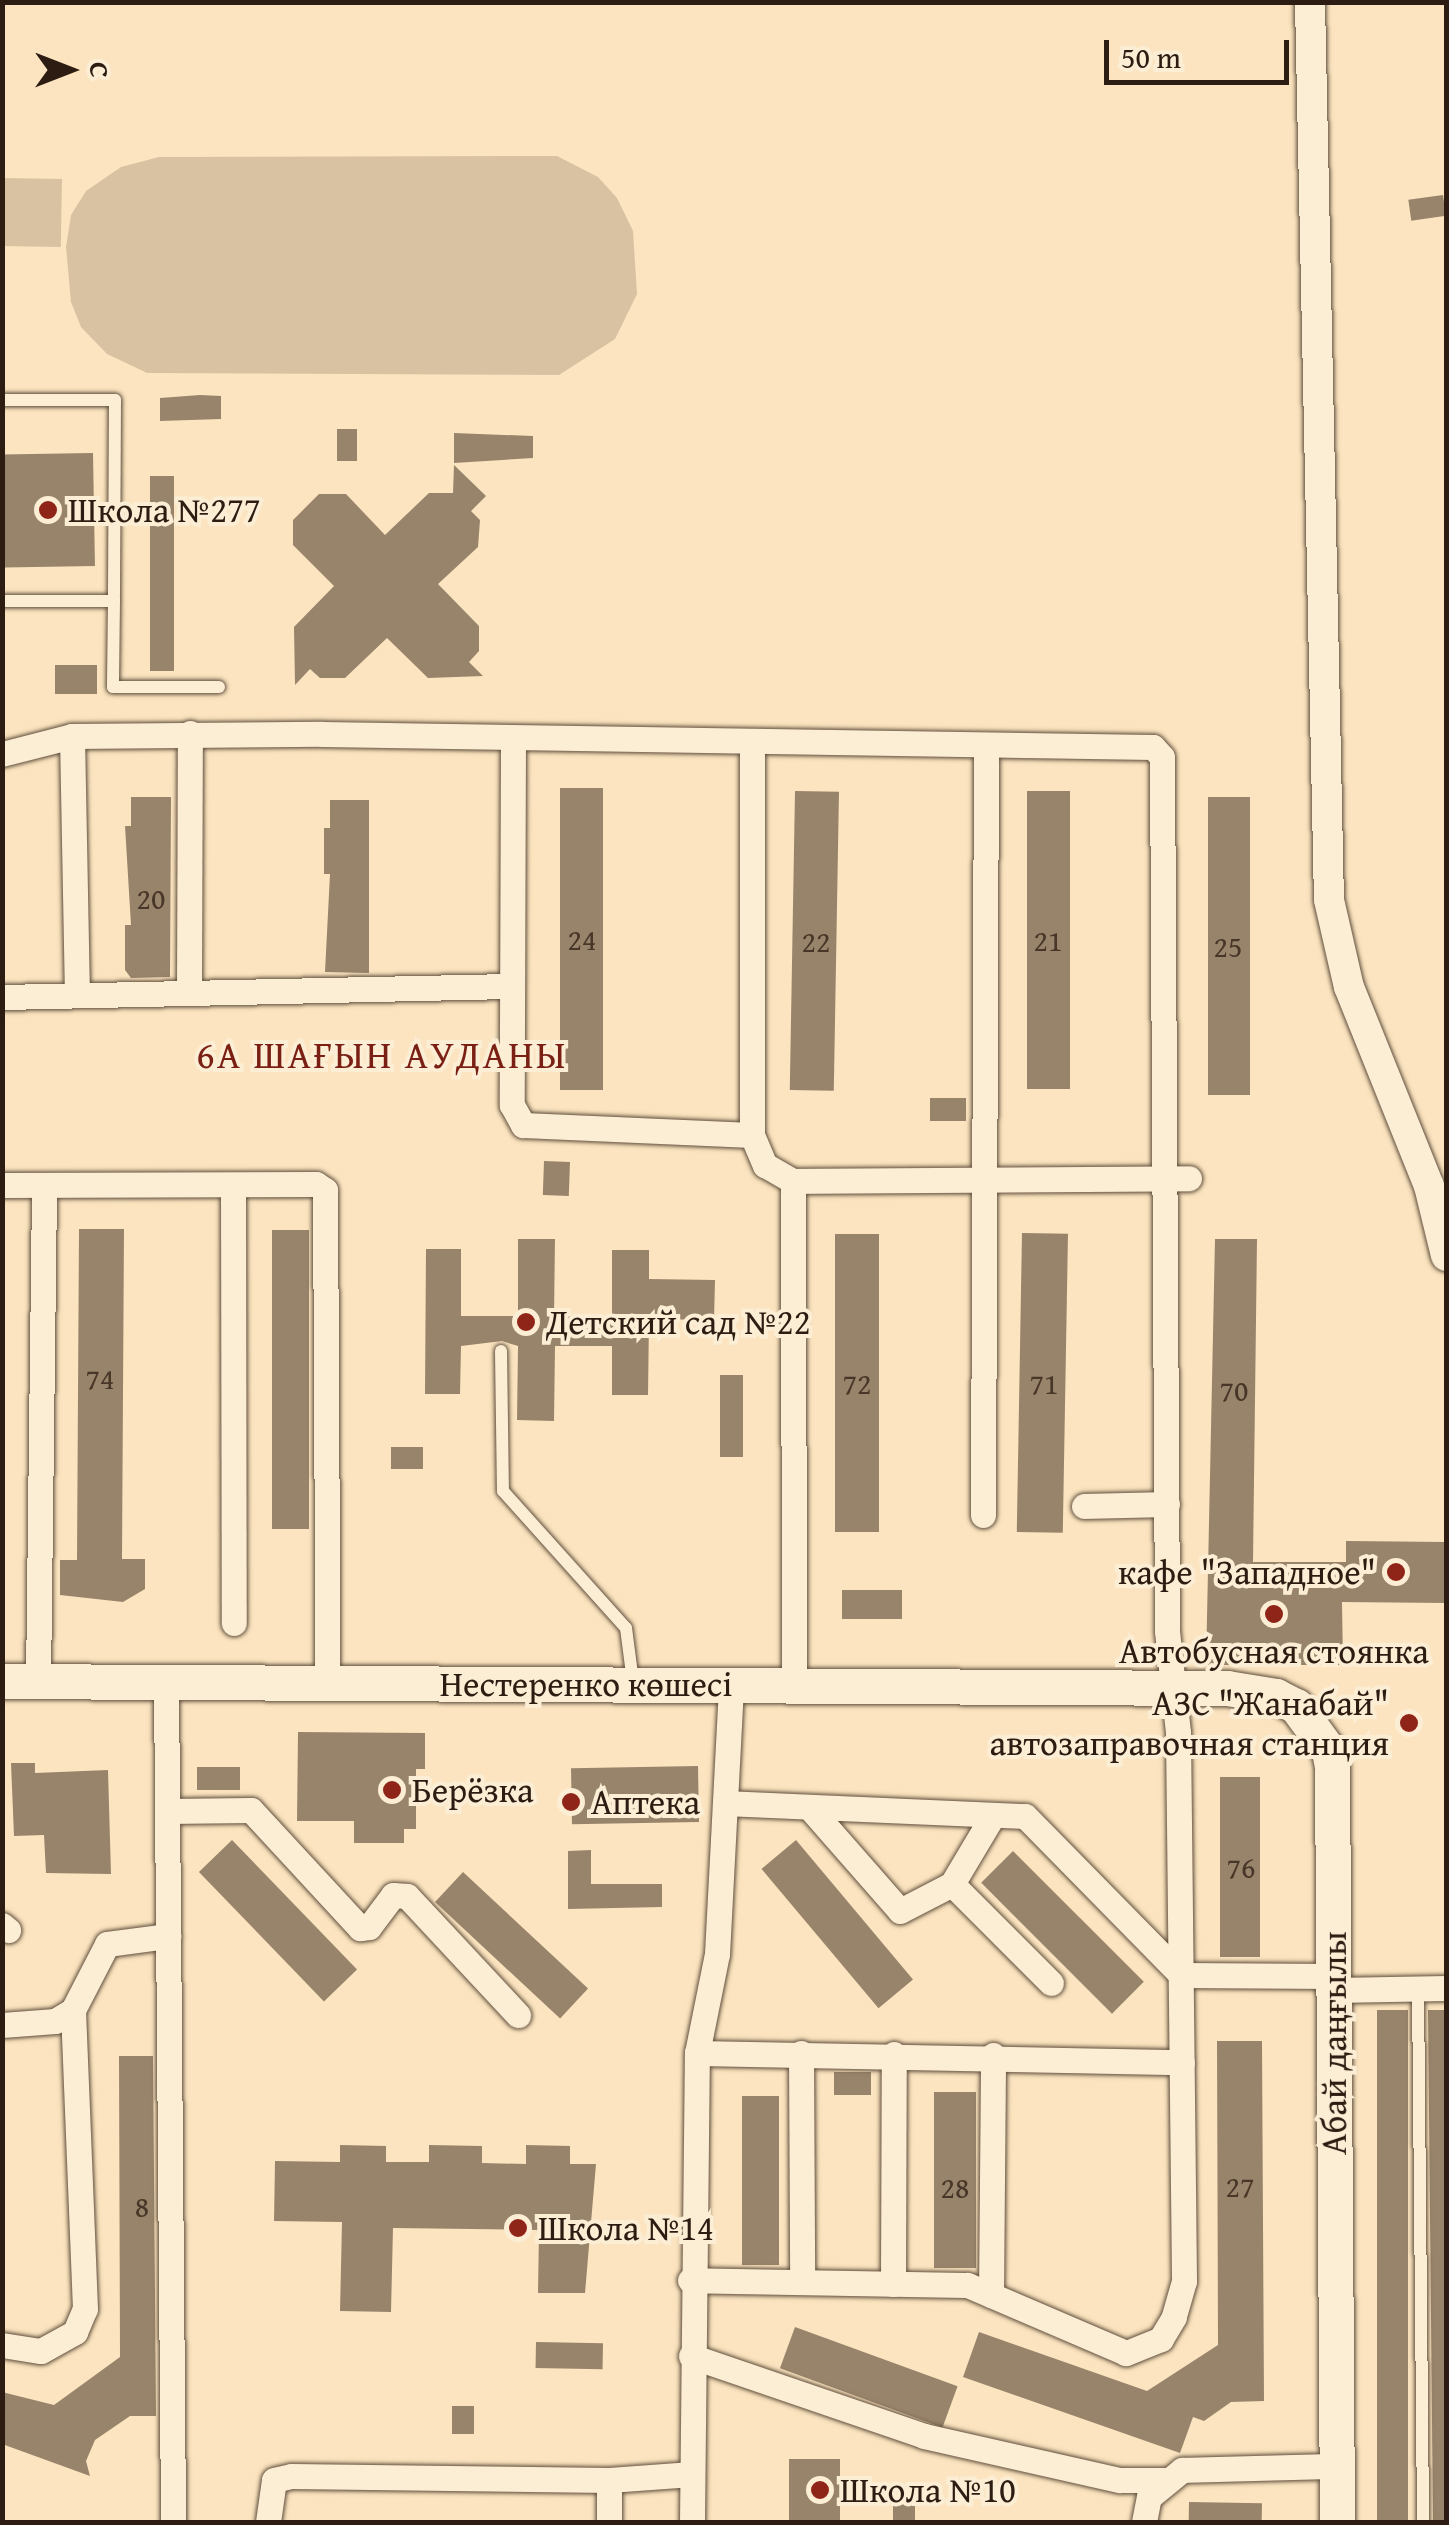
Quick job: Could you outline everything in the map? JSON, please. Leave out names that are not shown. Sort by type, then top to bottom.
[{"type":"main road","name":"Нестеренко көшесі","points":[[2,1681],[1169,1689]]},
{"type":"main road","name":"Абай даңғылы","points":[[1169,1689],[1276,1696],[1296,1706],[1329,1751],[1337,2522]]},
{"type":"street","points":[[1310,2],[1329,900],[1349,987],[1429,1186],[1446,1256]]},
{"type":"street","points":[[189,993],[190,734]]},
{"type":"street","points":[[2,754],[72,736],[190,734],[1154,747],[1162,757],[1166,1504],[1169,1689],[1178,1734],[1184,2280],[1161,2339],[1126,2353],[968,2285],[690,2280]]},
{"type":"street","points":[[72,736],[76,995]]},
{"type":"street","points":[[512,740],[512,1105],[523,1125],[752,1135]]},
{"type":"street","points":[[752,742],[752,1135],[766,1165],[794,1182],[1189,1178]]},
{"type":"street","points":[[983,1515],[986,746]]},
{"type":"street","points":[[2,997],[512,986]]},
{"type":"street","points":[[794,1182],[794,1686]]},
{"type":"street","points":[[2,1185],[316,1184],[330,1206],[328,1683]]},
{"type":"street","points":[[38,1681],[44,1185]]},
{"type":"street","points":[[233,1186],[234,1623]]},
{"type":"street","points":[[1084,1506],[1166,1504]]},
{"type":"street","points":[[166,1682],[173,2522]]},
{"type":"street","points":[[692,2522],[690,2280],[696,2053],[717,1954],[731,1685]]},
{"type":"street","points":[[725,1803],[1024,1816],[1180,1975],[1446,1988]]},
{"type":"street","points":[[809,1807],[900,1910],[952,1884],[992,1817]]},
{"type":"street","points":[[167,1811],[252,1810],[360,1928],[369,1927],[393,1895],[407,1896],[518,2015]]},
{"type":"street","points":[[952,1884],[1051,1982]]},
{"type":"street","points":[[2,2344],[41,2352],[74,2332],[85,2309],[73,2010],[107,1944],[168,1936]]},
{"type":"street","points":[[2,2024],[55,2021],[73,2010]]},
{"type":"street","points":[[696,2053],[993,2055],[1182,2062]]},
{"type":"street","points":[[801,2054],[802,2282]]},
{"type":"street","points":[[893,2284],[894,2054]]},
{"type":"street","points":[[991,2296],[993,2055]]},
{"type":"street","points":[[691,2356],[956,2444],[1120,2480],[1164,2480],[1198,2467],[1336,2466]]},
{"type":"street","points":[[268,2522],[274,2480],[291,2476],[610,2480],[692,2474]]},
{"type":"street","points":[[609,2522],[610,2480]]},
{"type":"street","points":[[1144,2522],[1148,2498],[1164,2480]]},
{"type":"lane","points":[[2,400],[115,400],[113,687],[220,687]]},
{"type":"lane","points":[[2,600],[114,601]]},
{"type":"lane","points":[[502,1351],[503,1490],[626,1628],[632,1685]]},
{"type":"lane","points":[[1418,1988],[1422,2522]]},
{"type":"shaded area","points":[[557,156],[598,177],[617,198],[633,231],[637,294],[615,339],[559,375],[147,373],[107,354],[81,327],[71,302],[66,247],[71,215],[86,191],[121,167],[159,157]]},
{"type":"shaded area","points":[[3,178],[62,179],[61,247],[2,246]]},
{"type":"building","points":[[1443,195],[1446,216],[1411,221],[1408,200]]},
{"type":"building","points":[[221,396],[221,419],[160,421],[160,398]]},
{"type":"building","points":[[337,429],[357,429],[357,461],[337,461]]},
{"type":"building","points":[[454,433],[533,436],[533,458],[454,463]]},
{"type":"building","name":"Школа №277","points":[[93,453],[95,566],[4,568],[2,455]]},
{"type":"building","points":[[454,465],[486,496],[471,511],[480,520],[478,547],[438,584],[479,626],[479,651],[469,662],[483,676],[428,678],[387,638],[345,678],[320,678],[310,669],[295,685],[294,627],[334,586],[293,545],[293,520],[319,494],[346,494],[385,535],[429,493],[453,493]]},
{"type":"building","points":[[150,476],[174,476],[174,671],[150,671]]},
{"type":"building","points":[[55,665],[97,665],[97,694],[55,694]]},
{"type":"building","points":[[560,788],[603,788],[603,1090],[560,1090]]},
{"type":"building","points":[[795,791],[839,792],[834,1091],[790,1090]]},
{"type":"building","points":[[1027,791],[1070,791],[1070,1089],[1027,1089]]},
{"type":"building","points":[[131,797],[171,797],[170,977],[131,978],[125,970],[125,925],[131,925],[125,826],[131,826]]},
{"type":"building","points":[[1208,797],[1250,797],[1250,1095],[1208,1095]]},
{"type":"building","points":[[330,800],[369,800],[369,973],[325,972],[330,874],[324,874],[324,828],[330,828]]},
{"type":"building","points":[[930,1098],[966,1098],[966,1121],[930,1121]]},
{"type":"building","points":[[544,1161],[570,1162],[569,1196],[543,1195]]},
{"type":"building","points":[[79,1229],[124,1229],[122,1559],[145,1559],[145,1589],[123,1602],[60,1595],[60,1560],[77,1560]]},
{"type":"building","points":[[272,1230],[309,1230],[309,1529],[272,1529]]},
{"type":"building","points":[[1022,1233],[1068,1234],[1063,1533],[1017,1532]]},
{"type":"building","points":[[835,1234],[879,1234],[879,1532],[835,1532]]},
{"type":"building","points":[[518,1239],[555,1239],[554,1316],[612,1317],[612,1250],[649,1250],[649,1279],[715,1280],[714,1320],[649,1319],[648,1395],[612,1395],[612,1346],[555,1346],[554,1421],[517,1420],[518,1346],[502,1341],[461,1346],[460,1394],[425,1394],[426,1249],[461,1249],[461,1316],[518,1316]]},
{"type":"building","points":[[1215,1239],[1257,1239],[1253,1562],[1346,1562],[1346,1541],[1446,1542],[1446,1603],[1342,1602],[1343,1665],[1206,1665]]},
{"type":"building","points":[[720,1375],[743,1375],[743,1457],[720,1457]]},
{"type":"building","points":[[391,1447],[423,1447],[423,1469],[391,1469]]},
{"type":"building","points":[[842,1590],[902,1590],[902,1619],[842,1619]]},
{"type":"building","points":[[298,1732],[425,1733],[425,1769],[416,1769],[416,1829],[404,1829],[404,1843],[354,1843],[354,1821],[297,1821]]},
{"type":"building","points":[[11,1763],[35,1763],[35,1773],[108,1770],[111,1874],[46,1873],[44,1835],[14,1836]]},
{"type":"building","points":[[698,1766],[699,1822],[572,1824],[571,1768]]},
{"type":"building","points":[[197,1767],[240,1767],[240,1790],[197,1790]]},
{"type":"building","points":[[1220,1777],[1260,1777],[1260,1957],[1220,1957]]},
{"type":"building","points":[[232,1840],[357,1969],[324,2001],[199,1872]]},
{"type":"building","points":[[796,1840],[913,1979],[879,2008],[762,1869]]},
{"type":"building","points":[[591,1850],[591,1884],[662,1884],[662,1907],[568,1909],[568,1851]]},
{"type":"building","points":[[1013,1851],[1144,1982],[1112,2014],[981,1883]]},
{"type":"building","points":[[463,1872],[588,1989],[560,2019],[435,1902]]},
{"type":"building","points":[[1377,2010],[1408,2010],[1408,2522],[1377,2522]]},
{"type":"building","points":[[1428,2010],[1446,2010],[1446,2522],[1433,2522]]},
{"type":"building","points":[[1217,2041],[1262,2041],[1264,2401],[1231,2402],[1204,2421],[1193,2417],[1180,2453],[963,2377],[979,2332],[1147,2391],[1218,2345]]},
{"type":"building","points":[[119,2056],[153,2056],[156,2416],[130,2416],[95,2440],[86,2461],[90,2476],[2,2444],[2,2392],[54,2405],[120,2357]]},
{"type":"building","points":[[834,2072],[871,2072],[871,2095],[834,2095]]},
{"type":"building","points":[[934,2092],[976,2092],[976,2268],[934,2268]]},
{"type":"building","points":[[742,2096],[779,2096],[779,2265],[742,2265]]},
{"type":"building","name":"Школа №14","points":[[340,2145],[386,2146],[386,2162],[429,2162],[429,2145],[482,2146],[482,2163],[526,2164],[526,2145],[570,2146],[570,2164],[596,2164],[585,2293],[538,2293],[539,2230],[393,2228],[391,2312],[340,2311],[342,2222],[274,2221],[275,2161],[340,2162]]},
{"type":"building","points":[[795,2327],[958,2386],[943,2428],[780,2368]]},
{"type":"building","points":[[536,2342],[603,2343],[603,2369],[536,2368]]},
{"type":"building","points":[[452,2406],[474,2406],[474,2434],[452,2434]]},
{"type":"building","name":"Школа №10","points":[[789,2459],[840,2459],[840,2522],[789,2522]]},
{"type":"building","points":[[893,2502],[915,2502],[915,2522],[893,2522]]},
{"type":"building","points":[[1189,2502],[1262,2503],[1262,2522],[1189,2522]]},
{"type":"place","name":"Школа №277","points":[[48,510]]},
{"type":"place","name":"Детский сад №22","points":[[526,1322]]},
{"type":"place","name":"кафе \"Западное\"","points":[[1396,1572]]},
{"type":"place","name":"Автобусная стоянка","points":[[1274,1614]]},
{"type":"place","name":"АЗС \"Жанабай\" автозаправочная станция","points":[[1409,1723]]},
{"type":"place","name":"Берёзка","points":[[392,1790]]},
{"type":"place","name":"Аптека","points":[[571,1802]]},
{"type":"place","name":"Школа №14","points":[[518,2228]]},
{"type":"place","name":"Школа №10","points":[[820,2490]]},
{"type":"district","name":"6А ШАҒЫН АУДАНЫ","points":[[382,1055]]}]
